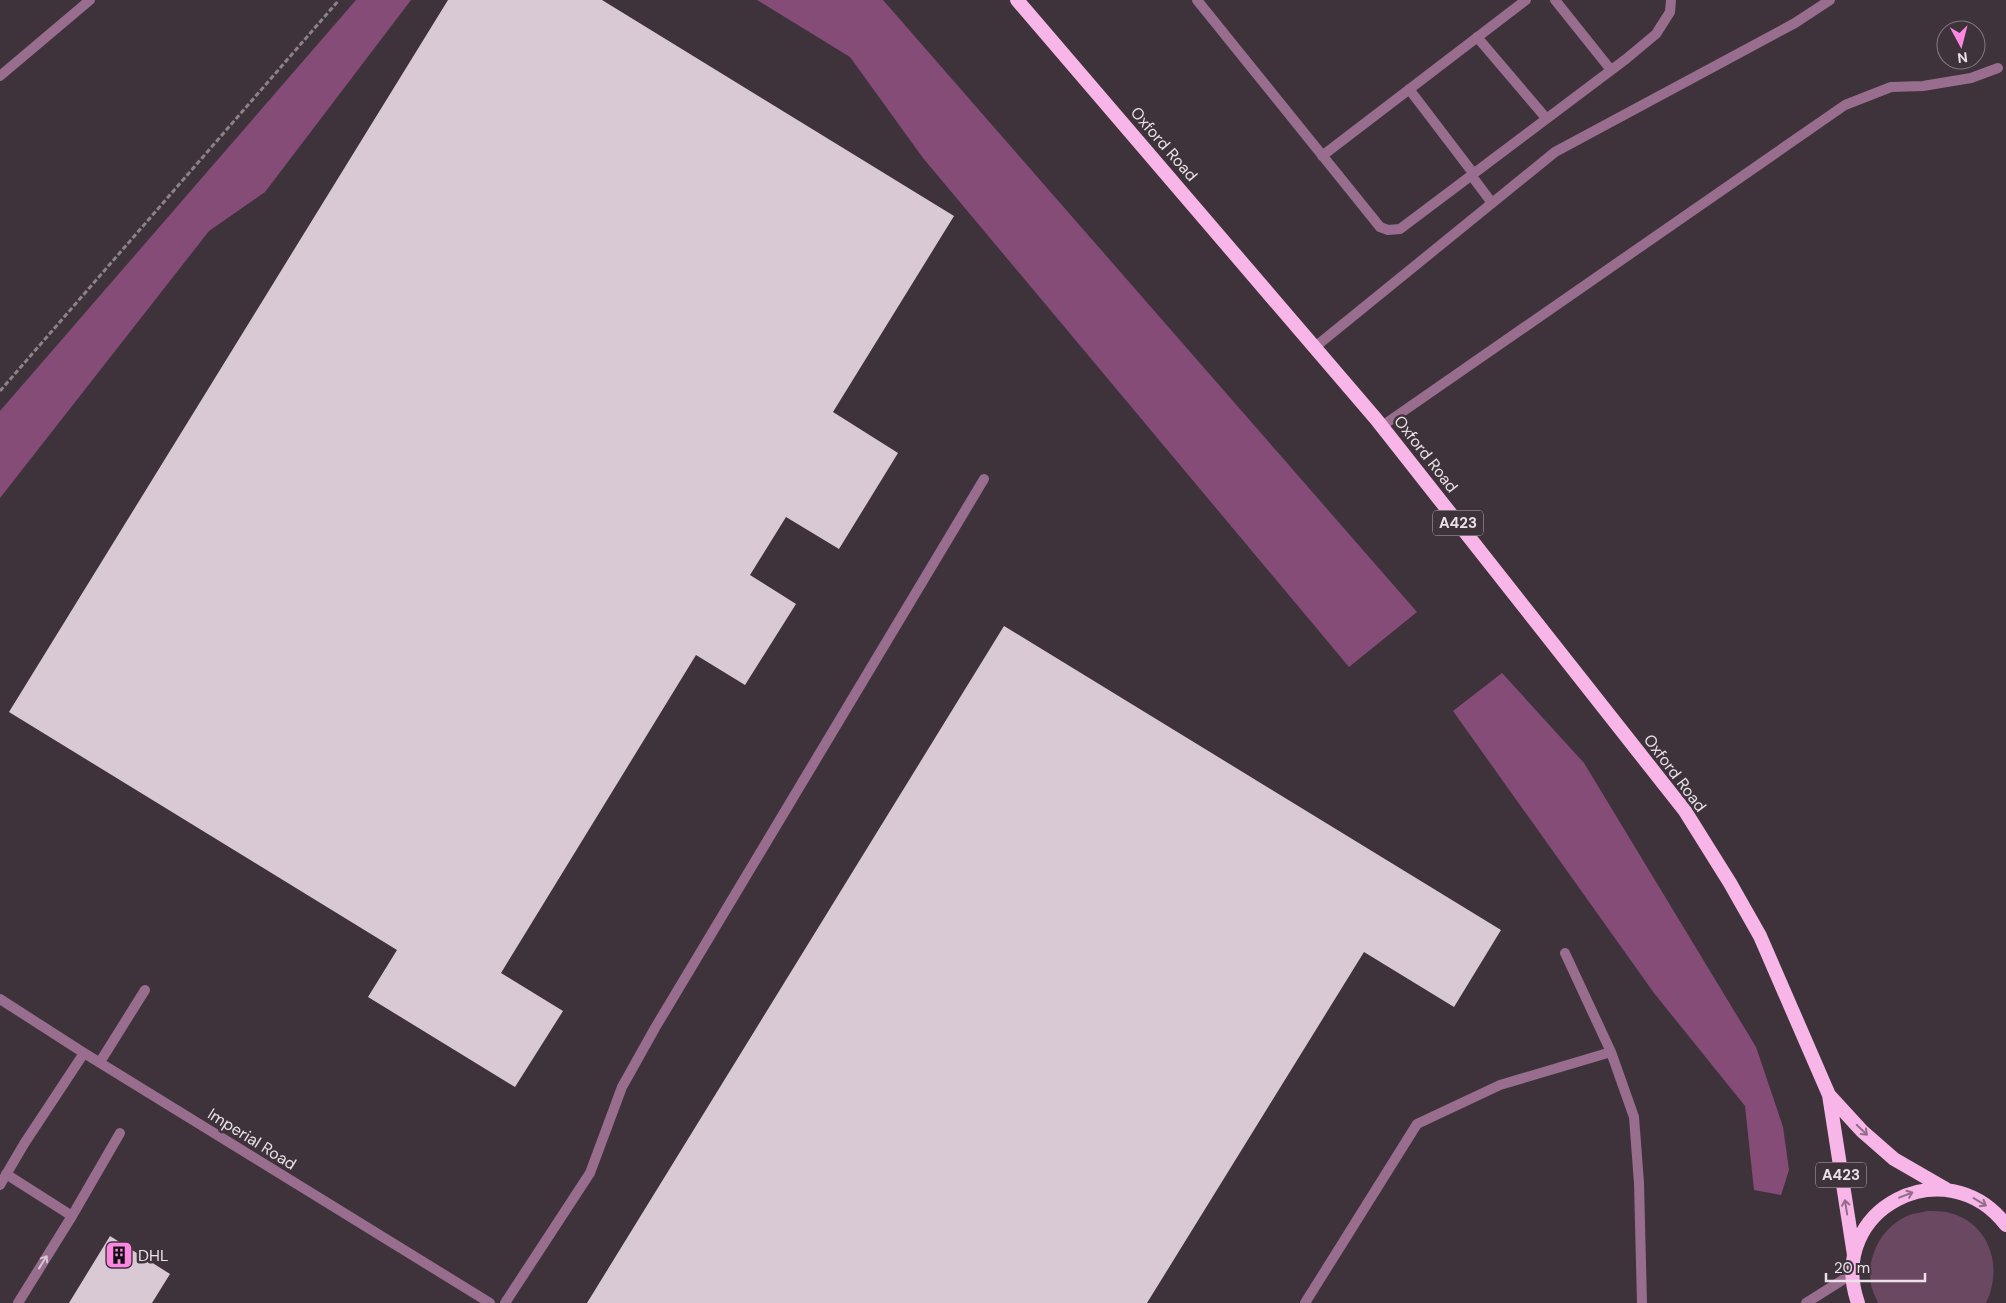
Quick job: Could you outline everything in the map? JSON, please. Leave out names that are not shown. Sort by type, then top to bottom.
[{"type":"highway","name":"Oxford Road","points":[[1017,0],[1382,426],[1684,811],[1730,883],[1760,936],[1829,1094],[1854,1255]]},
{"type":"highway","name":"Oxford Road","points":[[1829,1094],[1862,1131],[1894,1158],[1947,1190]]},
{"type":"highway","points":[[1858,1303],[1854,1292],[1852,1274],[1854,1255],[1868,1222],[1888,1204],[1912,1192],[1929,1189],[1947,1190],[1964,1193],[1980,1200],[2006,1224]]},
{"type":"lane","points":[[0,76],[90,0]]},
{"type":"lane","points":[[1197,0],[1380,227],[1388,230],[1400,229],[1656,34],[1670,12],[1671,0]]},
{"type":"lane","points":[[1322,156],[1526,0]]},
{"type":"lane","points":[[1555,0],[1611,70]]},
{"type":"lane","points":[[1315,347],[1555,152],[1795,23],[1830,0]]},
{"type":"lane","points":[[1477,37],[1546,118]]},
{"type":"lane","points":[[1382,426],[1845,105],[1890,87],[1923,86],[1971,78],[1998,68]]},
{"type":"lane","points":[[1409,89],[1492,203]]},
{"type":"lane","points":[[505,1303],[590,1172],[622,1087],[655,1028],[984,479]]},
{"type":"lane","points":[[1565,953],[1611,1052],[1634,1117],[1639,1183],[1642,1303]]},
{"type":"lane","points":[[100,1062],[145,990]]},
{"type":"lane","name":"Imperial Road","points":[[0,998],[84,1053],[490,1303]]},
{"type":"lane","points":[[1306,1303],[1417,1124],[1500,1085],[1611,1052]]},
{"type":"lane","points":[[0,1185],[84,1053]]},
{"type":"lane","points":[[18,1303],[120,1134]]},
{"type":"lane","points":[[6,1174],[72,1216]]},
{"type":"lane","points":[[1806,1303],[1852,1274]]},
{"type":"path","points":[[0,391],[339,0]]},
{"type":"shaded area","points":[[356,0],[411,0],[265,192],[209,231],[0,498],[0,411]]},
{"type":"shaded area","points":[[757,0],[883,0],[1417,612],[1349,667],[923,158],[850,57]]},
{"type":"shaded area","points":[[1502,673],[1584,763],[1756,1047],[1783,1127],[1789,1170],[1781,1195],[1754,1190],[1745,1106],[1654,993],[1453,711]]},
{"type":"shaded area","points":[[1927,1211],[1946,1212],[1961,1217],[1973,1225],[1982,1235],[1989,1247],[1993,1260],[1991,1289],[1986,1303],[1878,1303],[1872,1287],[1870,1274],[1871,1264],[1878,1244],[1883,1235],[1898,1221],[1909,1215]]},
{"type":"building","points":[[448,0],[602,0],[954,216],[833,412],[898,453],[839,549],[786,517],[750,575],[796,604],[745,685],[696,655],[501,973],[563,1011],[515,1087],[368,997],[397,950],[9,712]]},
{"type":"building","points":[[1004,626],[1501,930],[1454,1007],[1364,952],[1147,1303],[587,1303]]},
{"type":"building","name":"DHL","points":[[110,1236],[170,1274],[152,1303],[69,1303]]},
{"type":"place","name":"DHL","points":[[119,1255]]}]
